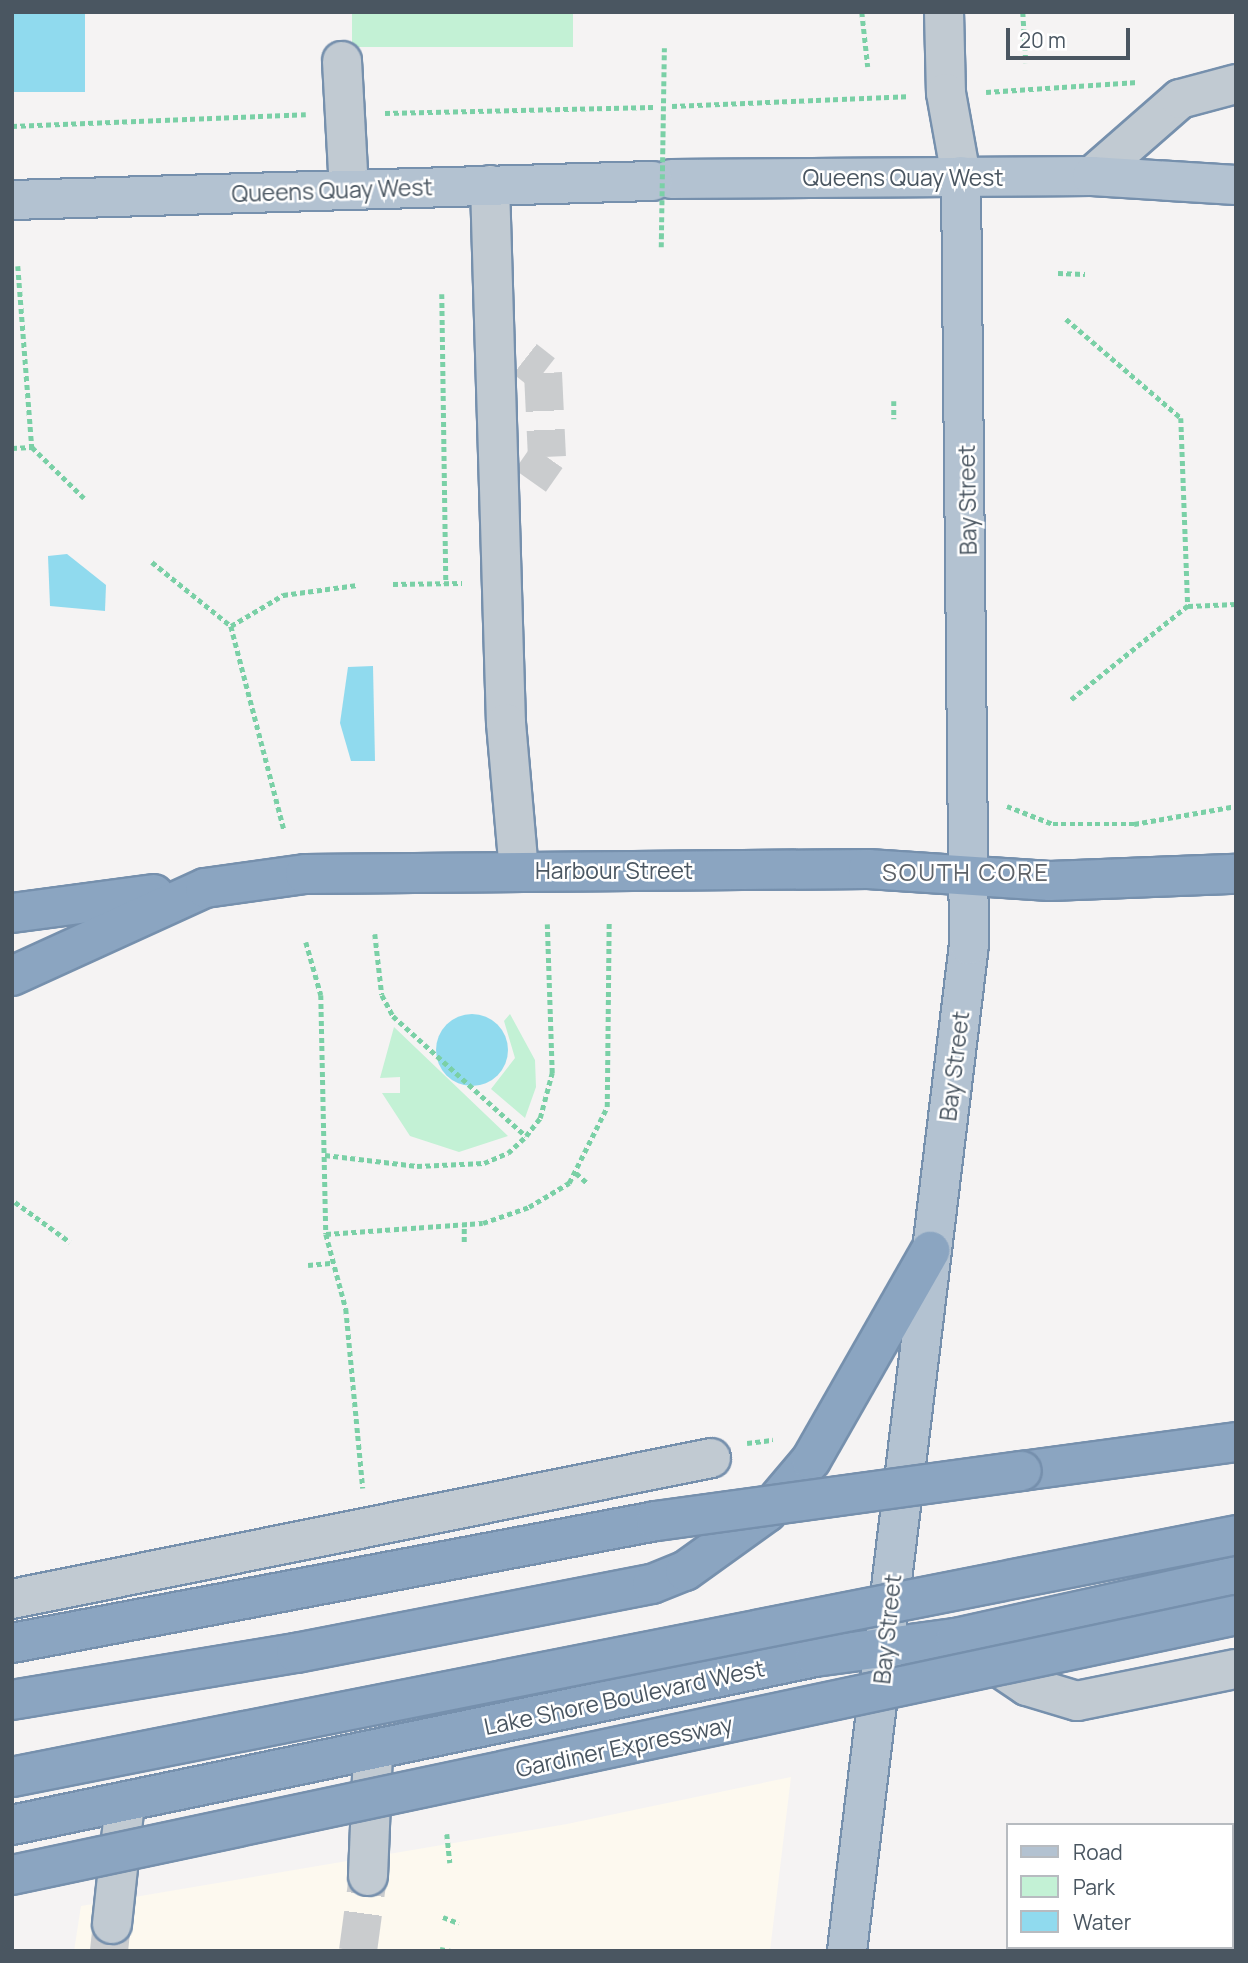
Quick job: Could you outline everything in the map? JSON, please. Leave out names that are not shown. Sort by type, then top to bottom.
[{"type":"highway","name":"Harbour Street","points":[[12,976],[205,888],[341,872],[868,869],[972,878],[1236,874]]},
{"type":"highway","points":[[12,913],[205,888]]},
{"type":"highway","points":[[12,1700],[652,1584],[712,1556],[790,1487],[822,1443],[929,1251]]},
{"type":"highway","points":[[12,1643],[656,1521],[1236,1442]]},
{"type":"highway","points":[[12,1777],[1236,1535]]},
{"type":"highway","name":"Lake Shore Boulevard West","points":[[12,1825],[885,1647],[956,1638],[1236,1576]]},
{"type":"highway","name":"Gardiner Expressway","points":[[12,1875],[1236,1615]]},
{"type":"main road","name":"Queens Quay West","points":[[12,200],[662,180],[961,176],[1092,176],[1236,185]]},
{"type":"main road","name":"Bay Street","points":[[847,1951],[885,1647],[972,878],[961,176]]},
{"type":"street","points":[[944,12],[946,93],[961,176]]},
{"type":"street","points":[[342,61],[349,190]]},
{"type":"street","points":[[1092,176],[1180,99],[1236,85]]},
{"type":"street","points":[[490,185],[510,356],[514,488],[502,583],[519,870]]},
{"type":"street","points":[[12,1599],[692,1453]]},
{"type":"street","points":[[956,1638],[1027,1686],[1077,1701],[1236,1669]]},
{"type":"street","points":[[368,1876],[373,1750]]},
{"type":"street","points":[[112,1924],[125,1802]]},
{"type":"path","points":[[862,12],[868,68]]},
{"type":"path","points":[[1023,12],[1026,62]]},
{"type":"path","points":[[661,247],[664,48]]},
{"type":"path","points":[[672,106],[1147,80]]},
{"type":"path","points":[[18,266],[32,447],[84,498]]},
{"type":"path","points":[[1058,273],[1085,274]]},
{"type":"path","points":[[442,294],[446,584]]},
{"type":"path","points":[[1066,319],[1181,418],[1188,606]]},
{"type":"path","points":[[894,401],[894,419]]},
{"type":"path","points":[[12,448],[32,447]]},
{"type":"path","points":[[152,562],[231,626],[284,830]]},
{"type":"path","points":[[393,584],[502,583]]},
{"type":"path","points":[[231,626],[283,595],[357,586]]},
{"type":"path","points":[[1071,699],[1188,606],[1236,604]]},
{"type":"path","points":[[971,791],[1053,824],[1134,824],[1236,806]]},
{"type":"path","points":[[326,1234],[464,1224],[529,1207],[576,1173],[607,1107],[609,920]]},
{"type":"path","points":[[326,1155],[417,1167],[484,1163],[526,1136],[540,1118],[552,1073],[547,924]]},
{"type":"path","points":[[375,934],[382,995],[393,1016],[526,1136]]},
{"type":"path","points":[[306,942],[321,995],[326,1234],[359,1409],[363,1492]]},
{"type":"path","points":[[576,1173],[587,1183]]},
{"type":"path","points":[[16,1202],[70,1242]]},
{"type":"path","points":[[464,1224],[464,1241]]},
{"type":"path","points":[[308,1265],[333,1263]]},
{"type":"path","points":[[447,1834],[450,1863]]},
{"type":"path","points":[[443,1917],[459,1923]]},
{"type":"path","points":[[440,1949],[451,1951]]},
{"type":"shaded area","points":[[791,1777],[770,1951],[74,1951],[81,1906],[567,1824]]},
{"type":"green space","points":[[352,12],[573,12],[573,47],[352,47]]},
{"type":"green space","points":[[510,1014],[535,1060],[536,1087],[525,1118],[491,1089],[515,1058],[504,1021]]},
{"type":"green space","points":[[394,1027],[508,1136],[459,1152],[410,1136],[382,1093],[400,1093],[400,1077],[380,1078]]},
{"type":"water","points":[[12,12],[85,12],[85,92],[12,92]]},
{"type":"water","points":[[67,554],[106,585],[105,611],[50,606],[48,556]]},
{"type":"water","points":[[373,666],[375,761],[351,761],[340,723],[348,667]]},
{"type":"water","points":[[472,1014],[492,1020],[502,1030],[508,1050],[502,1070],[492,1080],[472,1086],[452,1080],[442,1070],[436,1050],[442,1030],[452,1020]]},
{"type":"tunnel","points":[[525,359],[543,373],[547,457],[530,481]]},
{"type":"tunnel","points":[[358,1951],[368,1876]]},
{"type":"tunnel","points":[[109,1951],[112,1924]]},
{"type":"district","name":"SOUTH CORE","points":[[966,872]]}]
